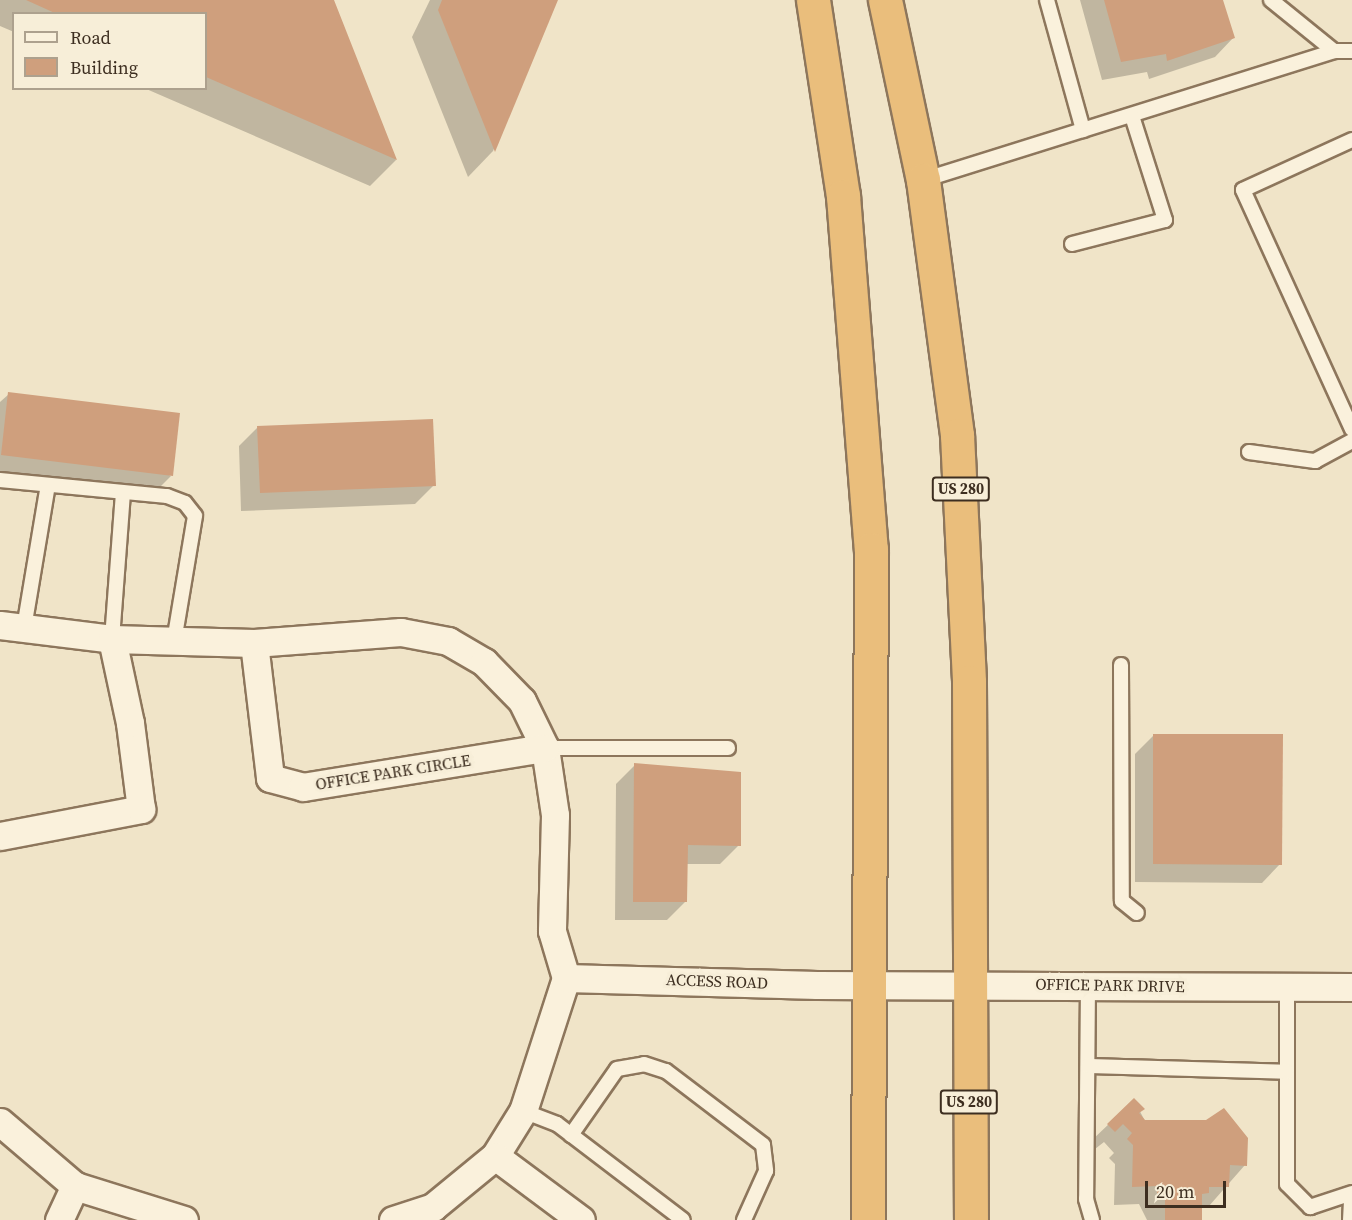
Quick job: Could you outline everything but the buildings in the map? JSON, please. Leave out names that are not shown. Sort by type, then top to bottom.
[{"type":"highway","points":[[813,0],[843,196],[870,526],[868,1220]]},
{"type":"highway","name":"US 280","points":[[885,0],[923,180],[957,435],[964,532],[973,984],[971,1220]]},
{"type":"street","points":[[12,626],[112,639],[254,643],[401,632],[448,641],[484,663],[522,701],[545,748],[555,815],[552,931],[566,978],[523,1111],[495,1156],[433,1207],[393,1220]]},
{"type":"street","points":[[0,836],[141,809],[130,723],[112,639]]},
{"type":"street","name":"OFFICE PARK CIRCLE","points":[[254,643],[270,778],[303,787],[545,748]]},
{"type":"street","name":"ACCESS ROAD","points":[[566,978],[868,984]]},
{"type":"street","name":"OFFICE PARK DRIVE","points":[[868,984],[1352,987]]},
{"type":"street","points":[[0,1122],[75,1186],[184,1220]]},
{"type":"street","points":[[495,1156],[581,1220]]},
{"type":"street","points":[[59,1220],[75,1186]]},
{"type":"lane","points":[[1047,0],[1083,130]]},
{"type":"lane","points":[[1271,0],[1334,51]]},
{"type":"lane","points":[[923,180],[1334,51],[1352,51]]},
{"type":"lane","points":[[1072,244],[1165,220],[1132,116]]},
{"type":"lane","points":[[1352,140],[1244,190],[1352,429]]},
{"type":"lane","points":[[1249,452],[1315,461],[1352,441]]},
{"type":"lane","points":[[0,480],[167,496],[185,503],[195,516],[174,641]]},
{"type":"lane","points":[[12,626],[48,485]]},
{"type":"lane","points":[[112,639],[123,492]]},
{"type":"lane","points":[[1120,665],[1122,901],[1137,913]]},
{"type":"lane","points":[[545,748],[728,748]]},
{"type":"lane","points":[[1088,985],[1086,1199],[1092,1220]]},
{"type":"lane","points":[[1287,986],[1287,1184],[1310,1207],[1351,1196],[1350,1220]]},
{"type":"lane","points":[[571,1135],[617,1069],[644,1064],[666,1071],[763,1145],[766,1171],[747,1215]]},
{"type":"lane","points":[[1088,1066],[1287,1072]]},
{"type":"lane","points":[[523,1111],[571,1135],[683,1220]]}]
